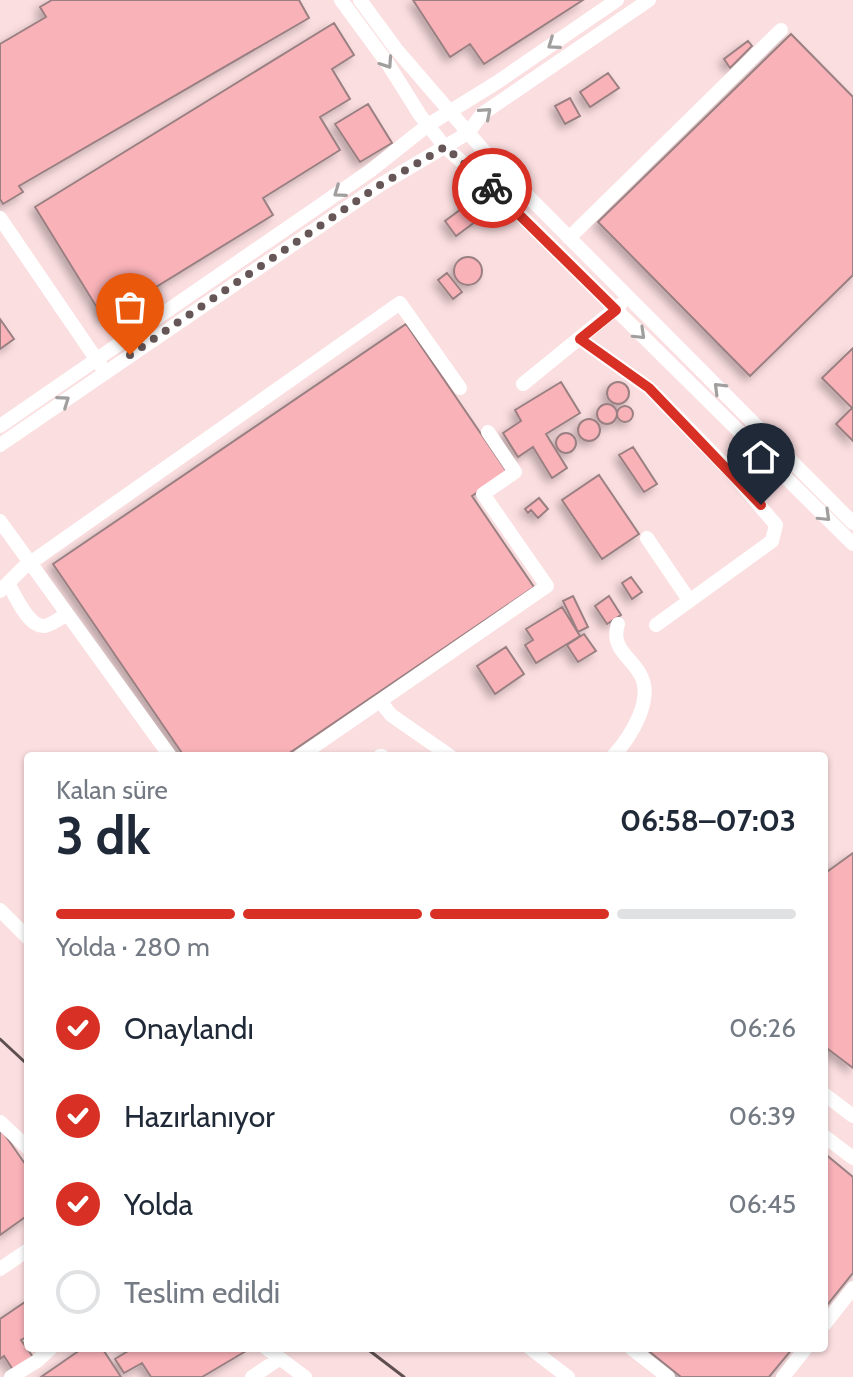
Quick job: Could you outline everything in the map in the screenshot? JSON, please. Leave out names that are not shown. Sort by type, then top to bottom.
[{"type":"street","points":[[341,0],[445,147],[505,200],[853,544]]},
{"type":"street","points":[[360,0],[396,49],[468,133],[853,523]]},
{"type":"street","points":[[0,445],[101,366],[370,171],[428,125],[496,83],[617,0]]},
{"type":"street","points":[[0,426],[101,366],[380,185],[468,133],[482,114],[649,0]]},
{"type":"street","points":[[569,238],[781,30]]},
{"type":"street","points":[[0,218],[101,366]]},
{"type":"street","points":[[523,384],[616,310],[629,296]]},
{"type":"street","points":[[67,614],[49,625],[37,625],[4,587],[30,563],[400,303],[460,388]]},
{"type":"street","points":[[580,339],[649,388],[733,474],[776,525],[772,541],[656,625]]},
{"type":"street","points":[[306,752],[547,586],[483,494],[515,472],[488,432]]},
{"type":"street","points":[[0,521],[167,752]]},
{"type":"street","points":[[647,538],[689,600]]},
{"type":"street","points":[[616,752],[631,731],[643,703],[644,692],[640,674],[616,642],[618,624]]},
{"type":"street","points":[[380,701],[391,715],[444,752]]},
{"type":"street","points":[[0,910],[24,934]]},
{"type":"street","points":[[828,1097],[853,1116]]},
{"type":"street","points":[[0,1122],[24,1144]]},
{"type":"street","points":[[828,1139],[853,1158]]},
{"type":"street","points":[[0,1269],[24,1253]]},
{"type":"street","points":[[828,1320],[853,1288]]},
{"type":"street","points":[[11,1377],[47,1352]]},
{"type":"street","points":[[271,1352],[305,1377]]},
{"type":"street","points":[[535,1352],[568,1377]]},
{"type":"street","points":[[636,1352],[668,1377]]},
{"type":"street","points":[[783,1377],[803,1352]]},
{"type":"street","points":[[252,1377],[279,1359]]},
{"type":"building","points":[[52,0],[299,0],[309,18],[19,186],[23,192],[3,204],[0,199],[0,44],[46,17],[40,7]]},
{"type":"building","points":[[413,0],[583,0],[484,64],[470,44],[450,57]]},
{"type":"building","points":[[334,23],[354,55],[332,69],[350,99],[320,117],[340,150],[263,198],[273,215],[104,319],[35,207]]},
{"type":"building","points":[[791,34],[853,97],[853,275],[750,376],[598,222]]},
{"type":"building","points":[[748,41],[752,46],[730,68],[724,59]]},
{"type":"building","points":[[608,73],[619,88],[590,107],[580,92]]},
{"type":"building","points":[[570,98],[580,116],[565,124],[555,106]]},
{"type":"building","points":[[368,104],[392,143],[360,162],[335,124]]},
{"type":"building","points":[[468,204],[479,219],[456,236],[445,221]]},
{"type":"building","points":[[468,257],[478,261],[482,271],[478,281],[468,285],[458,281],[454,271],[458,261]]},
{"type":"building","points":[[447,273],[462,292],[453,299],[438,280]]},
{"type":"building","points":[[0,319],[14,339],[0,349]]},
{"type":"building","points":[[406,324],[507,472],[472,496],[534,587],[291,752],[181,752],[53,564]]},
{"type":"building","points":[[853,348],[853,441],[836,424],[852,408],[822,378]]},
{"type":"building","points":[[561,382],[580,413],[546,434],[567,468],[552,478],[533,447],[518,457],[503,433],[521,421],[515,410]]},
{"type":"building","points":[[618,382],[626,385],[629,393],[626,401],[618,404],[610,401],[607,393],[610,385]]},
{"type":"building","points":[[607,404],[614,407],[617,414],[614,421],[607,424],[600,421],[597,414],[600,407]]},
{"type":"building","points":[[625,406],[631,408],[631,420],[625,422],[619,420],[617,414],[619,408]]},
{"type":"building","points":[[589,419],[597,422],[600,430],[597,438],[589,441],[581,438],[578,430],[581,422]]},
{"type":"building","points":[[566,433],[573,436],[576,443],[573,450],[566,453],[559,450],[556,443],[559,436]]},
{"type":"building","points":[[633,447],[657,484],[644,492],[619,455]]},
{"type":"building","points":[[599,475],[639,534],[602,559],[562,500]]},
{"type":"building","points":[[539,498],[548,509],[538,518],[531,510],[528,513],[525,509]]},
{"type":"building","points":[[631,577],[642,592],[632,599],[622,583]]},
{"type":"building","points":[[573,596],[588,627],[578,632],[563,601]]},
{"type":"building","points":[[609,596],[621,615],[607,624],[595,606]]},
{"type":"building","points":[[562,607],[580,636],[536,663],[525,645],[533,640],[526,629]]},
{"type":"building","points":[[584,634],[596,651],[578,662],[567,645]]},
{"type":"building","points":[[506,647],[524,674],[495,694],[477,666]]},
{"type":"building","points":[[853,853],[853,1068],[828,1049],[828,871]]},
{"type":"building","points":[[0,1128],[24,1162],[24,1218],[0,1235]]},
{"type":"building","points":[[828,1156],[853,1177],[853,1273],[828,1304]]},
{"type":"building","points":[[24,1303],[24,1338],[21,1340],[24,1352],[29,1352],[33,1357],[13,1370],[4,1356],[0,1359],[0,1319]]},
{"type":"building","points":[[77,1352],[105,1352],[121,1377],[41,1377]]},
{"type":"building","points":[[126,1352],[244,1352],[202,1377],[151,1377],[142,1363],[124,1373],[115,1359]]},
{"type":"building","points":[[650,1352],[790,1352],[769,1377],[681,1377]]},
{"type":"railway","points":[[0,1039],[24,1061]]},
{"type":"railway","points":[[371,1352],[404,1377]]},
{"type":"way so far","points":[[130,355],[380,185],[445,147],[492,188]]},
{"type":"route","points":[[492,188],[616,310],[580,339],[649,388],[761,505]]}]
